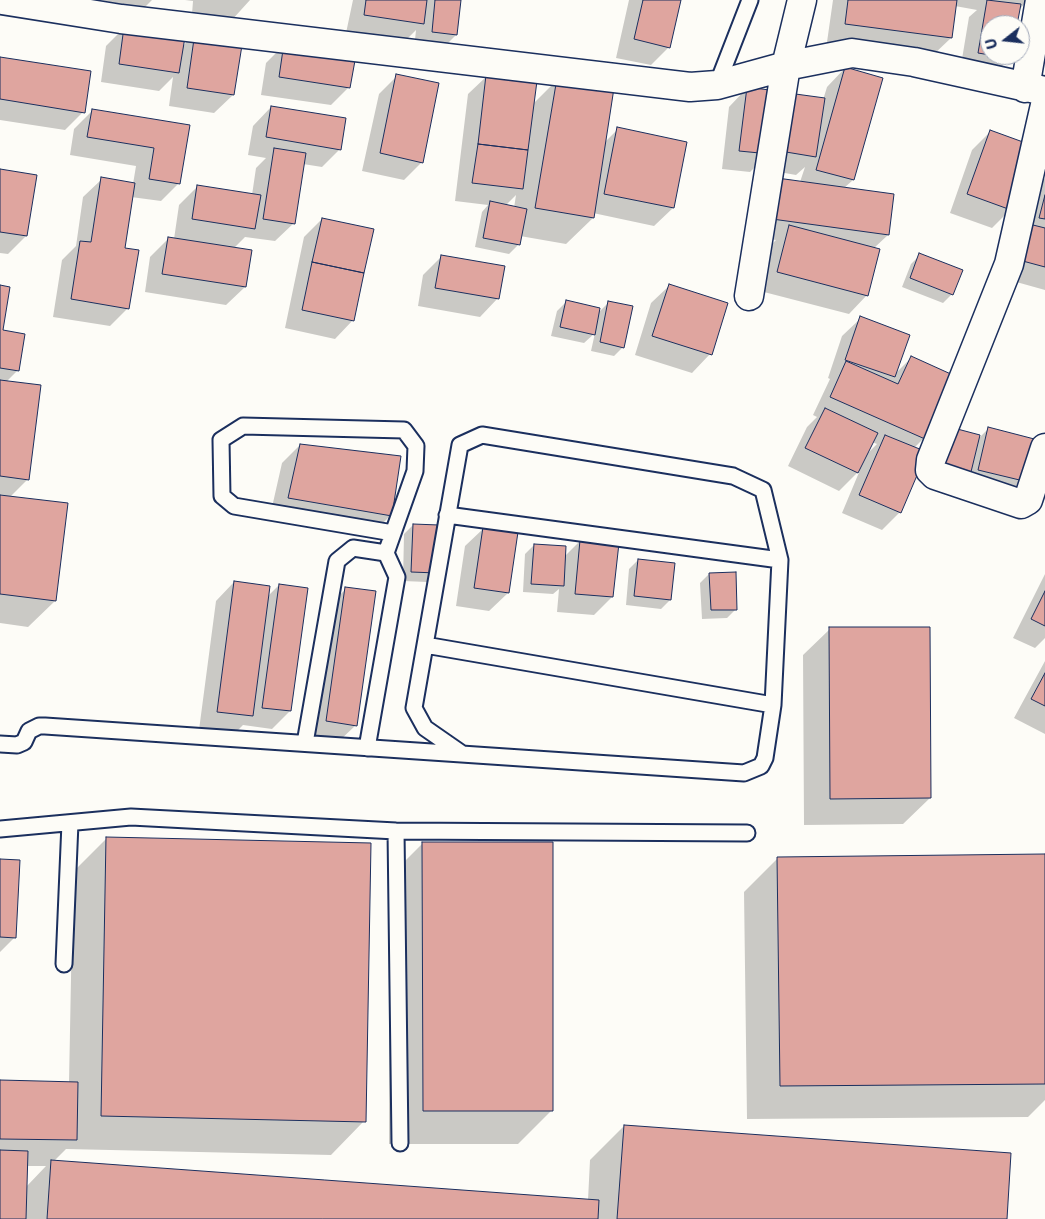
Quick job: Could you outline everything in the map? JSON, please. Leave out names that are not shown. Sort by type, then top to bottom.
[{"type":"street","points":[[2,0],[131,20],[690,87],[717,85],[786,66],[852,53],[914,62],[1038,94]]},
{"type":"street","points":[[749,296],[786,66],[802,0]]},
{"type":"street","points":[[1040,0],[1038,94],[1009,264],[931,460],[930,470],[934,475],[1021,504],[1028,500],[1045,448]]},
{"type":"lane","points":[[717,85],[750,0]]},
{"type":"lane","points":[[367,748],[397,577],[386,553],[393,534],[415,471],[416,446],[404,430],[243,426],[221,440],[222,496],[234,506],[393,534]]},
{"type":"lane","points":[[0,744],[17,745],[24,742],[29,731],[39,726],[744,773],[761,766],[765,758],[773,705],[780,560],[763,490],[733,476],[482,435],[460,445],[414,708],[425,728],[462,754]]},
{"type":"lane","points":[[447,515],[780,560]]},
{"type":"lane","points":[[305,743],[337,561],[353,548],[386,553]]},
{"type":"lane","points":[[425,645],[773,705]]},
{"type":"lane","points":[[0,829],[131,817],[396,831],[747,833]]},
{"type":"lane","points":[[64,964],[70,823]]},
{"type":"lane","points":[[396,831],[400,1143]]},
{"type":"building","points":[[366,0],[427,0],[424,24],[364,15]]},
{"type":"building","points":[[435,0],[461,0],[457,35],[432,32]]},
{"type":"building","points":[[643,0],[681,0],[670,48],[634,39]]},
{"type":"building","points":[[848,0],[957,0],[952,38],[845,24]]},
{"type":"building","points":[[987,0],[1021,4],[1019,15],[984,15]]},
{"type":"building","points":[[124,27],[185,37],[179,73],[119,64]]},
{"type":"building","points":[[195,32],[243,39],[234,95],[187,88]]},
{"type":"building","points":[[284,43],[356,55],[350,88],[279,77]]},
{"type":"building","points":[[0,57],[91,71],[85,113],[0,99]]},
{"type":"building","points":[[845,67],[883,78],[854,180],[816,170]]},
{"type":"building","points":[[396,74],[439,83],[423,163],[380,153]]},
{"type":"building","points":[[486,75],[537,81],[528,150],[478,144]]},
{"type":"building","points":[[557,78],[614,88],[594,218],[535,208]]},
{"type":"building","points":[[747,87],[777,91],[770,154],[739,151]]},
{"type":"building","points":[[788,93],[825,98],[816,157],[780,151]]},
{"type":"building","points":[[271,106],[346,118],[341,150],[266,137]]},
{"type":"building","points":[[92,109],[190,125],[180,184],[149,179],[154,148],[87,137]]},
{"type":"building","points":[[617,127],[687,142],[674,208],[604,194]]},
{"type":"building","points":[[990,130],[1034,146],[1011,210],[967,194]]},
{"type":"building","points":[[478,144],[528,150],[523,189],[472,183]]},
{"type":"building","points":[[274,148],[306,153],[295,224],[263,219]]},
{"type":"building","points":[[0,169],[37,175],[27,236],[0,232]]},
{"type":"building","points":[[101,177],[135,183],[125,248],[139,250],[129,309],[71,299],[80,241],[91,242]]},
{"type":"building","points":[[777,178],[894,194],[889,235],[772,219]]},
{"type":"building","points":[[197,185],[261,195],[255,229],[192,219]]},
{"type":"building","points":[[1045,195],[1045,219],[1039,218]]},
{"type":"building","points":[[490,201],[527,209],[520,245],[483,238]]},
{"type":"building","points":[[322,218],[374,229],[364,273],[312,262]]},
{"type":"building","points":[[1029,224],[1045,228],[1045,267],[1019,260]]},
{"type":"building","points":[[789,225],[880,249],[868,296],[777,272]]},
{"type":"building","points":[[168,237],[252,250],[246,287],[162,274]]},
{"type":"building","points":[[919,253],[963,270],[953,295],[910,278]]},
{"type":"building","points":[[441,255],[505,266],[499,299],[435,288]]},
{"type":"building","points":[[312,262],[364,273],[354,321],[302,310]]},
{"type":"building","points":[[669,284],[728,303],[712,355],[652,336]]},
{"type":"building","points":[[0,285],[10,287],[3,330],[25,334],[19,371],[0,368]]},
{"type":"building","points":[[566,300],[600,308],[595,335],[560,327]]},
{"type":"building","points":[[608,301],[633,306],[624,348],[600,342]]},
{"type":"building","points":[[860,316],[910,335],[895,377],[845,360]]},
{"type":"building","points":[[911,356],[953,375],[925,439],[830,397],[846,361],[898,384]]},
{"type":"building","points":[[0,380],[41,385],[29,480],[0,476]]},
{"type":"building","points":[[825,408],[878,433],[858,473],[805,448]]},
{"type":"building","points":[[946,426],[980,435],[970,476],[936,468]]},
{"type":"building","points":[[988,427],[1042,441],[1032,483],[978,470]]},
{"type":"building","points":[[885,435],[927,452],[901,513],[859,495]]},
{"type":"building","points":[[300,444],[401,456],[392,516],[288,498]]},
{"type":"building","points":[[0,495],[68,503],[56,601],[0,594]]},
{"type":"building","points":[[413,524],[439,525],[437,573],[411,572]]},
{"type":"building","points":[[483,527],[518,532],[509,593],[474,588]]},
{"type":"building","points":[[580,540],[619,543],[613,597],[575,594]]},
{"type":"building","points":[[534,544],[566,546],[564,586],[531,584]]},
{"type":"building","points":[[638,559],[675,563],[671,600],[634,596]]},
{"type":"building","points":[[736,572],[737,610],[711,610],[709,573]]},
{"type":"building","points":[[234,581],[270,586],[253,716],[217,712]]},
{"type":"building","points":[[279,584],[308,588],[291,711],[262,708]]},
{"type":"building","points":[[345,587],[376,591],[357,726],[326,721]]},
{"type":"building","points":[[1045,591],[1045,626],[1031,619]]},
{"type":"building","points":[[829,627],[930,627],[931,798],[830,799]]},
{"type":"building","points":[[1045,673],[1045,706],[1031,699]]},
{"type":"building","points":[[106,837],[371,843],[366,1122],[101,1116]]},
{"type":"building","points":[[422,842],[553,842],[553,1111],[423,1111]]},
{"type":"building","points":[[1045,854],[1045,1084],[780,1086],[777,857]]},
{"type":"building","points":[[0,859],[20,860],[16,938],[0,937]]},
{"type":"building","points":[[0,1080],[78,1082],[77,1140],[0,1139]]},
{"type":"building","points":[[624,1125],[1011,1153],[1007,1219],[617,1219]]},
{"type":"building","points":[[0,1150],[28,1151],[26,1219],[0,1219]]},
{"type":"building","points":[[51,1160],[599,1200],[598,1219],[47,1219]]}]
